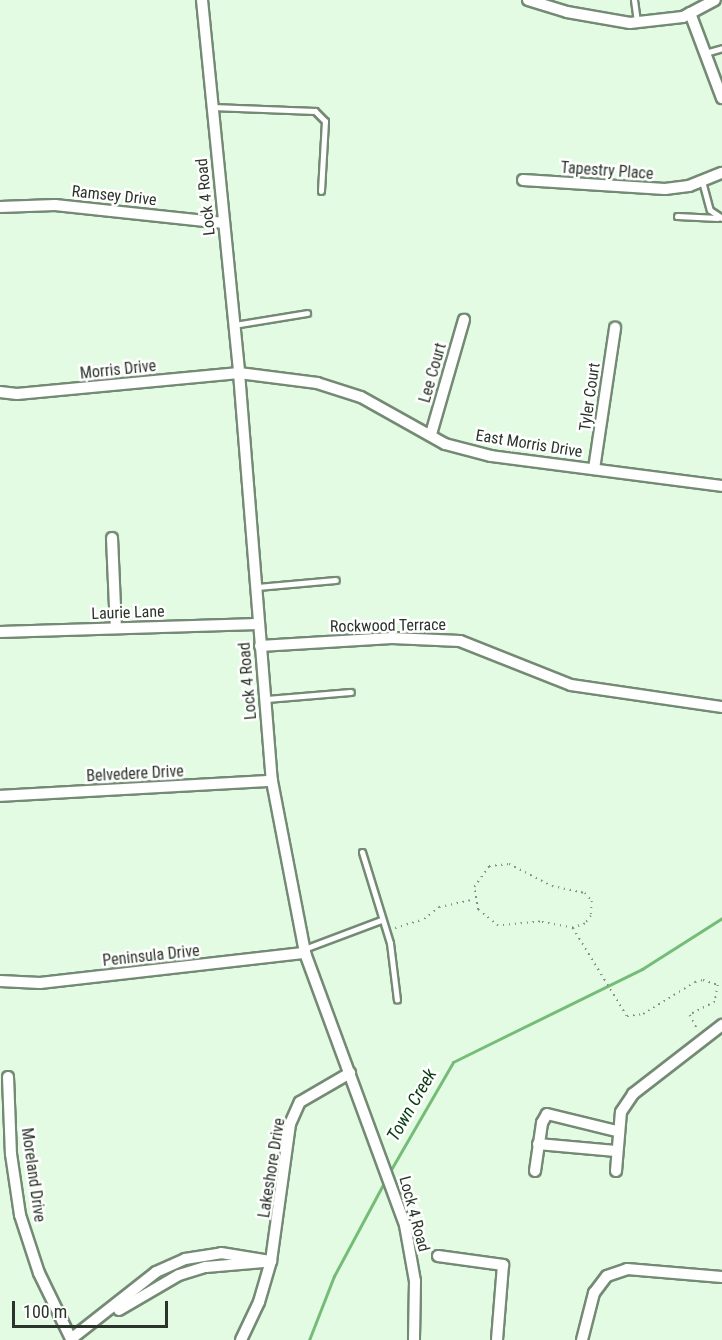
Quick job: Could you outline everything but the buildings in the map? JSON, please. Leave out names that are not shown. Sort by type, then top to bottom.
[{"type":"street","name":"Lock 4 Road","points":[[202,0],[239,373],[272,781],[305,951],[397,1198],[415,1281],[414,1340]]},
{"type":"street","points":[[528,0],[567,12],[637,22],[690,13],[715,0]]},
{"type":"street","points":[[690,13],[722,98]]},
{"type":"street","name":"Tapestry Place","points":[[523,180],[643,190],[702,181],[722,173]]},
{"type":"street","name":"Ramsey Drive","points":[[0,207],[55,205],[224,223]]},
{"type":"street","name":"Lee Court","points":[[430,434],[464,320]]},
{"type":"street","name":"Tyler Court","points":[[594,469],[615,328]]},
{"type":"street","name":"East Morris Drive","points":[[239,373],[317,383],[361,397],[445,444],[491,456],[722,486]]},
{"type":"street","name":"Morris Drive","points":[[0,392],[16,394],[239,373]]},
{"type":"street","points":[[112,538],[116,628]]},
{"type":"street","name":"Laurie Lane","points":[[0,632],[258,624]]},
{"type":"street","name":"Rockwood Terrace","points":[[260,646],[392,638],[460,641],[571,685],[722,707]]},
{"type":"street","name":"Belvedere Drive","points":[[0,796],[272,781]]},
{"type":"street","name":"Peninsula Drive","points":[[0,981],[40,984],[305,951]]},
{"type":"street","points":[[615,1171],[617,1131],[621,1112],[633,1095],[722,1025]]},
{"type":"street","name":"Lakeshore Drive","points":[[241,1340],[259,1302],[271,1262],[290,1125],[300,1102],[350,1073]]},
{"type":"street","name":"Moreland Drive","points":[[8,1077],[6,1155],[20,1215],[39,1273],[71,1340]]},
{"type":"street","points":[[535,1171],[538,1144],[547,1114],[617,1131]]},
{"type":"street","points":[[538,1144],[616,1151]]},
{"type":"street","points":[[438,1257],[503,1265],[496,1340]]},
{"type":"street","points":[[71,1340],[179,1275],[206,1267],[271,1262]]},
{"type":"street","points":[[582,1340],[594,1293],[607,1276],[627,1269],[722,1276]]},
{"type":"lane","points":[[634,0],[637,22]]},
{"type":"lane","points":[[705,53],[722,48]]},
{"type":"lane","points":[[212,107],[315,111],[326,121],[321,190]]},
{"type":"lane","points":[[702,181],[710,210],[720,218]]},
{"type":"lane","points":[[676,216],[720,218]]},
{"type":"lane","points":[[234,326],[307,313]]},
{"type":"lane","points":[[255,587],[336,580]]},
{"type":"lane","points":[[264,699],[351,692]]},
{"type":"lane","points":[[362,852],[385,931],[396,1000]]},
{"type":"lane","points":[[305,951],[381,920]]},
{"type":"path","points":[[509,864],[552,886],[567,887],[589,896],[591,916],[573,928],[540,922],[498,926],[477,910],[473,900],[482,872],[509,864]]},
{"type":"path","points":[[385,931],[424,919],[439,907],[473,900]]},
{"type":"path","points":[[573,928],[602,970],[621,1011],[635,1016],[695,982],[714,982],[718,985],[715,1002],[690,1014],[704,1039]]},
{"type":"waterway","name":"Town Creek","points":[[389,1173],[453,1062],[642,969],[722,918]]},
{"type":"waterway","name":"Town Creek","points":[[309,1340],[334,1276],[385,1181]]}]
